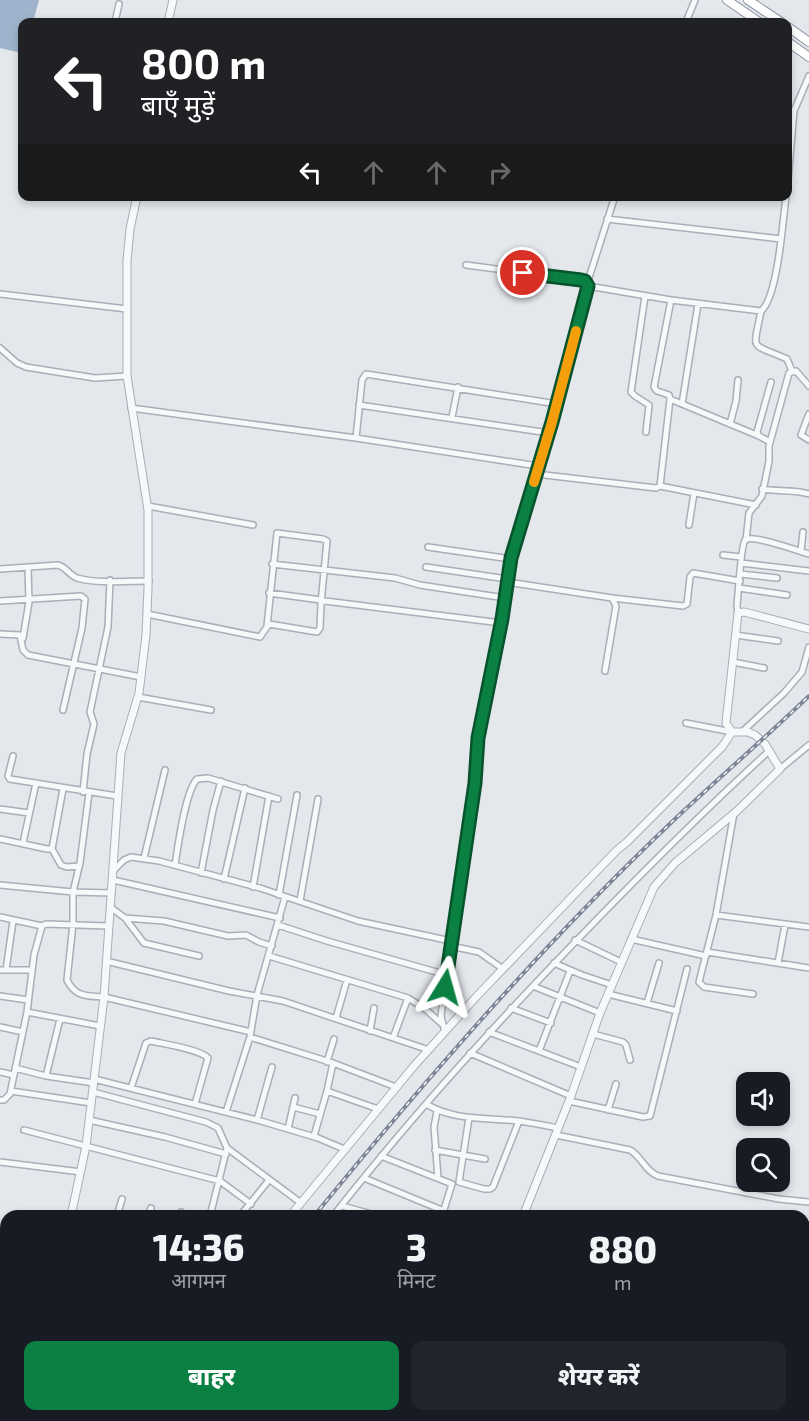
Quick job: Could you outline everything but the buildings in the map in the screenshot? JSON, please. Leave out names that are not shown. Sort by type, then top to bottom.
[{"type":"highway","points":[[726,0],[753,18]]},
{"type":"highway","points":[[748,0],[775,18]]},
{"type":"highway","points":[[792,30],[809,42]]},
{"type":"highway","points":[[792,45],[809,57]]},
{"type":"street","points":[[169,18],[173,0]]},
{"type":"street","points":[[688,18],[695,0]]},
{"type":"street","points":[[117,18],[119,4]]},
{"type":"street","points":[[792,134],[794,111],[809,76]]},
{"type":"street","points":[[72,1210],[86,1146],[104,997],[117,796],[123,747],[138,697],[147,614],[148,506],[127,376],[130,230],[136,201]]},
{"type":"street","points":[[445,1032],[441,1016],[475,783],[478,738],[501,623],[511,558],[549,433],[587,285],[613,201]]},
{"type":"street","points":[[785,201],[775,276],[767,304],[761,310],[755,338],[756,345],[761,350],[787,359],[792,371]]},
{"type":"street","points":[[607,219],[781,239]]},
{"type":"street","points":[[466,265],[581,280],[587,285],[671,300],[761,310]]},
{"type":"street","points":[[0,294],[127,309]]},
{"type":"street","points":[[645,296],[632,392],[649,405],[646,432]]},
{"type":"street","points":[[671,300],[654,387],[657,391],[669,395],[670,399],[770,442]]},
{"type":"street","points":[[682,404],[698,304]]},
{"type":"street","points":[[0,348],[16,363],[26,367],[95,378],[127,376]]},
{"type":"street","points":[[792,371],[798,372],[809,386]]},
{"type":"street","points":[[732,732],[726,719],[743,543],[746,540],[749,513],[761,498],[768,468],[770,442],[786,382],[792,371]]},
{"type":"street","points":[[356,438],[362,380],[366,374],[557,404]]},
{"type":"street","points":[[730,424],[738,380]]},
{"type":"street","points":[[759,436],[757,432],[771,382]]},
{"type":"street","points":[[452,417],[458,387]]},
{"type":"street","points":[[660,486],[670,399]]},
{"type":"street","points":[[359,405],[549,433]]},
{"type":"street","points":[[131,408],[356,438],[538,466]]},
{"type":"street","points":[[809,414],[801,435],[809,440]]},
{"type":"street","points":[[536,474],[656,488],[660,486],[756,505]]},
{"type":"street","points":[[762,489],[780,492],[798,491],[809,494]]},
{"type":"street","points":[[689,525],[694,493]]},
{"type":"street","points":[[148,506],[253,525]]},
{"type":"street","points":[[147,614],[262,636],[267,626],[276,534],[279,532],[325,540],[328,544],[320,628],[317,632],[271,624],[267,626]]},
{"type":"street","points":[[801,551],[803,532]]},
{"type":"street","points":[[746,540],[755,538],[809,554]]},
{"type":"street","points":[[428,547],[511,558]]},
{"type":"street","points":[[723,555],[809,571]]},
{"type":"street","points":[[272,564],[404,579],[420,585],[505,598]]},
{"type":"street","points":[[0,569],[61,566],[73,577],[78,578],[149,580]]},
{"type":"street","points":[[28,567],[29,598],[22,639],[23,650],[28,655],[141,677]]},
{"type":"street","points":[[426,567],[612,598],[683,606],[687,604],[690,577],[693,573],[777,578]]},
{"type":"street","points":[[110,580],[108,621],[90,712],[94,724],[89,741],[79,866],[73,892],[73,924],[67,980],[71,988],[77,994],[104,997],[251,1034],[396,1087]]},
{"type":"street","points":[[739,588],[787,595]]},
{"type":"street","points":[[269,593],[321,602],[501,623]]},
{"type":"street","points":[[0,600],[81,596],[85,599],[84,618],[63,710]]},
{"type":"street","points":[[605,671],[616,606],[612,598]]},
{"type":"street","points":[[738,613],[744,612],[809,629]]},
{"type":"street","points":[[0,634],[19,634],[22,639]]},
{"type":"street","points":[[735,635],[778,641]]},
{"type":"street","points":[[743,731],[784,693],[802,672],[809,647]]},
{"type":"street","points":[[733,662],[764,668]]},
{"type":"street","points":[[138,697],[211,710]]},
{"type":"street","points":[[686,723],[732,732],[743,731],[755,735],[769,751],[780,769]]},
{"type":"street","points":[[295,1210],[396,1087],[445,1032],[617,850],[687,784],[722,747],[732,732]]},
{"type":"street","points":[[525,1210],[570,1098],[600,1013],[651,892],[675,863],[809,745]]},
{"type":"street","points":[[338,1210],[381,1156],[511,1008],[687,827],[769,751]]},
{"type":"street","points":[[13,756],[8,777],[63,789],[117,796]]},
{"type":"street","points":[[144,858],[165,770]]},
{"type":"street","points":[[175,865],[192,785],[200,777],[221,781],[278,799]]},
{"type":"street","points":[[201,873],[221,781]]},
{"type":"street","points":[[23,843],[36,783]]},
{"type":"street","points":[[224,879],[245,788]]},
{"type":"street","points":[[63,789],[52,849],[58,861],[64,866],[79,866]]},
{"type":"street","points":[[226,1112],[251,1034],[257,996],[280,918],[297,795]]},
{"type":"street","points":[[253,887],[269,796]]},
{"type":"street","points":[[300,901],[318,798]]},
{"type":"street","points":[[0,809],[29,813]]},
{"type":"street","points":[[734,813],[716,915],[700,979],[702,985],[753,994]]},
{"type":"street","points":[[0,839],[52,849]]},
{"type":"street","points":[[114,870],[127,858],[144,858],[175,865],[300,901],[358,921],[479,952],[503,969]]},
{"type":"street","points":[[112,880],[280,918]]},
{"type":"street","points":[[0,885],[112,893]]},
{"type":"street","points":[[110,907],[125,918],[144,943],[199,956]]},
{"type":"street","points":[[716,915],[809,927]]},
{"type":"street","points":[[0,917],[42,926],[73,924],[108,926]]},
{"type":"street","points":[[125,918],[155,919],[228,936],[246,935],[272,946]]},
{"type":"street","points":[[13,921],[3,970],[32,970]]},
{"type":"street","points":[[778,963],[785,924]]},
{"type":"street","points":[[278,925],[447,975]]},
{"type":"street","points":[[0,1100],[8,1097],[11,1091],[42,926]]},
{"type":"street","points":[[631,939],[706,954],[809,968]]},
{"type":"street","points":[[575,940],[621,962]]},
{"type":"street","points":[[269,956],[408,998],[442,1024]]},
{"type":"street","points":[[106,961],[229,991],[283,1001],[429,1050]]},
{"type":"street","points":[[554,963],[570,971],[612,985]]},
{"type":"street","points":[[647,1003],[659,963]]},
{"type":"street","points":[[470,1053],[570,1098],[643,1118],[650,1116],[687,969]]},
{"type":"street","points":[[539,1051],[570,971]]},
{"type":"street","points":[[336,1018],[347,980]]},
{"type":"street","points":[[533,986],[600,1013]]},
{"type":"street","points":[[608,994],[677,1011]]},
{"type":"street","points":[[0,996],[28,1000]]},
{"type":"street","points":[[393,1038],[408,998]]},
{"type":"street","points":[[370,1031],[374,1008]]},
{"type":"street","points":[[511,1008],[551,1023]]},
{"type":"street","points":[[27,1012],[100,1026]]},
{"type":"street","points":[[46,1076],[60,1019]]},
{"type":"street","points":[[0,1027],[23,1032]]},
{"type":"street","points":[[489,1032],[581,1067]]},
{"type":"street","points":[[593,1034],[623,1042],[630,1060]]},
{"type":"street","points":[[314,1137],[327,1091],[334,1039]]},
{"type":"street","points":[[131,1088],[146,1043],[156,1042],[205,1055],[208,1058],[195,1104]]},
{"type":"street","points":[[257,1120],[272,1067]]},
{"type":"street","points":[[0,1072],[14,1071],[131,1088],[257,1120],[314,1137],[344,1149]]},
{"type":"street","points":[[608,1110],[616,1084]]},
{"type":"street","points":[[11,1091],[91,1103]]},
{"type":"street","points":[[327,1091],[378,1109]]},
{"type":"street","points":[[93,1092],[214,1125],[222,1133],[227,1151],[212,1210]]},
{"type":"street","points":[[288,1129],[295,1098]]},
{"type":"street","points":[[426,1104],[437,1111],[469,1118],[519,1121],[630,1150],[636,1153],[649,1171],[658,1176],[767,1197],[809,1202]]},
{"type":"street","points":[[293,1107],[320,1114]]},
{"type":"street","points":[[437,1111],[434,1124],[438,1178]]},
{"type":"street","points":[[469,1118],[459,1182],[484,1189],[492,1188],[519,1121]]},
{"type":"street","points":[[89,1120],[227,1151],[301,1203]]},
{"type":"street","points":[[24,1130],[220,1181],[251,1203]]},
{"type":"street","points":[[435,1150],[485,1159]]},
{"type":"street","points":[[381,1156],[453,1185],[444,1210]]},
{"type":"street","points":[[0,1162],[81,1172]]},
{"type":"street","points":[[364,1178],[434,1210]]},
{"type":"street","points":[[245,1210],[269,1180]]},
{"type":"street","points":[[119,1210],[122,1199]]},
{"type":"street","points":[[342,1206],[357,1210]]},
{"type":"water","points":[[0,0],[39,0],[34,18],[18,18],[18,51],[0,48]]},
{"type":"railway","points":[[319,1210],[444,1062],[533,962],[675,819],[809,696]]},
{"type":"slow traffic","points":[[534,482],[576,331]]},
{"type":"route","points":[[445,987],[475,783],[478,738],[502,619],[511,558],[552,422],[588,286],[585,281],[581,280],[523,273]]}]
